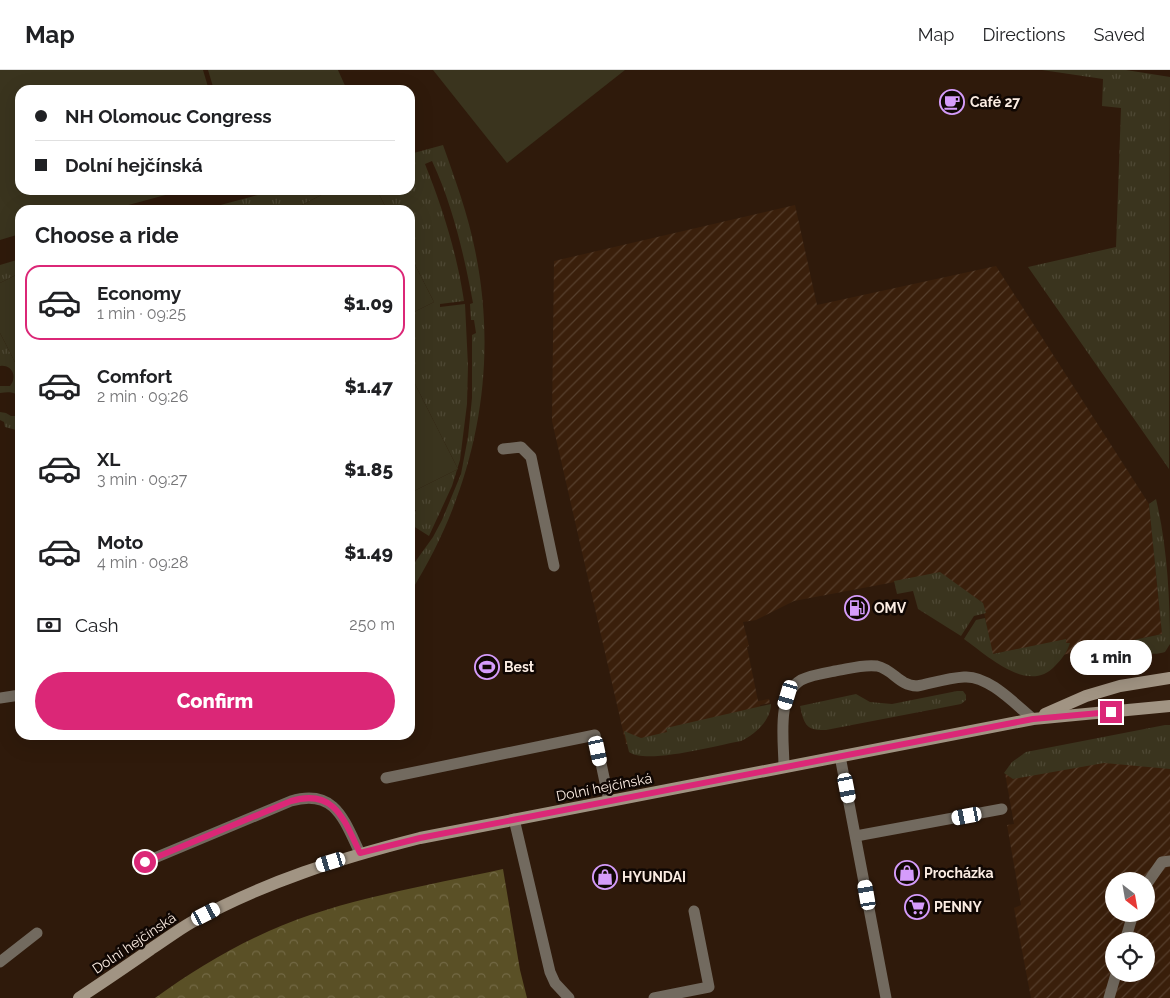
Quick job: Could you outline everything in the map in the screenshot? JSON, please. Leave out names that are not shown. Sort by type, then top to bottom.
[{"type":"main road","points":[[1033,719],[1086,696],[1120,686],[1170,678]]},
{"type":"main road","name":"Dolní hejčínská","points":[[79,998],[191,922],[275,882],[316,866],[360,853],[420,838],[1033,719],[1170,706]]},
{"type":"lane","points":[[503,449],[521,447],[531,458],[554,566]]},
{"type":"lane","points":[[784,767],[784,706],[788,695],[793,686],[802,680],[836,671],[863,666],[875,666],[889,671],[901,682],[910,686],[964,677],[974,678],[990,684],[1033,719]]},
{"type":"lane","points":[[0,698],[15,696]]},
{"type":"lane","points":[[386,778],[595,735],[609,801]]},
{"type":"lane","points":[[840,756],[886,998]]},
{"type":"lane","points":[[145,862],[291,801],[308,796],[326,802],[337,811],[360,853]]},
{"type":"lane","points":[[856,836],[1002,809]]},
{"type":"lane","points":[[514,820],[550,972],[555,983],[569,998]]},
{"type":"lane","points":[[1155,872],[1162,862],[1170,861]]},
{"type":"lane","points":[[654,998],[709,987],[694,911]]},
{"type":"lane","points":[[0,962],[38,933]]},
{"type":"lane","points":[[1109,998],[1114,982]]},
{"type":"shaded area","points":[[795,205],[817,305],[996,266],[1149,504],[1162,634],[1024,663],[1010,651],[992,654],[982,602],[937,574],[794,601],[756,620],[743,622],[758,701],[769,699],[770,703],[760,705],[762,713],[626,744],[552,421],[554,261]]},
{"type":"shaded area","points":[[1089,758],[1170,768],[1170,998],[1031,998],[1014,908],[1021,905],[1007,825],[1014,824],[1005,773]]},
{"type":"green space","points":[[0,70],[203,70],[208,85],[15,85],[15,195],[166,195],[128,205],[15,205],[15,236],[0,240]]},
{"type":"green space","points":[[208,70],[338,70],[345,85],[212,85]]},
{"type":"green space","points":[[433,70],[625,70],[507,163]]},
{"type":"green space","points":[[1042,70],[1126,70],[1170,77],[1169,469],[1028,267],[1116,247],[1121,108],[1102,106],[1103,79]]},
{"type":"green space","points":[[443,145],[465,210],[475,250],[482,295],[485,340],[483,384],[476,428],[466,471],[451,513],[432,554],[415,584],[415,562],[433,537],[442,520],[461,474],[468,437],[472,398],[472,335],[476,333],[474,320],[471,320],[470,304],[473,303],[462,249],[446,195],[432,161],[425,164],[449,232],[464,301],[440,304],[440,307],[465,304],[468,366],[467,404],[458,468],[415,384],[415,312],[434,302],[415,265],[415,205],[384,205],[380,195],[415,195],[415,153]]},
{"type":"green space","points":[[258,195],[321,195],[302,205],[220,205]]},
{"type":"green space","points":[[321,195],[380,195],[384,205],[302,205]]},
{"type":"green space","points":[[15,260],[15,276],[0,283],[0,265]]},
{"type":"green space","points":[[415,265],[434,302],[415,312]]},
{"type":"green space","points":[[15,276],[15,362],[0,333],[0,283]]},
{"type":"green space","points":[[0,333],[15,362],[15,394],[0,393],[0,386],[10,386],[14,375],[8,367],[0,366]]},
{"type":"green space","points":[[415,384],[458,469],[415,490]]},
{"type":"green space","points":[[0,412],[15,416],[15,430],[5,427],[4,422],[0,420]]},
{"type":"green space","points":[[457,469],[452,486],[429,536],[415,527],[415,490]]},
{"type":"green space","points":[[1156,499],[1163,534],[1167,571],[1170,644],[1165,652],[1154,654],[1137,648],[1129,641],[1162,634],[1149,504]]},
{"type":"green space","points":[[940,572],[983,603],[986,613],[974,616],[961,636],[918,609],[913,591],[897,594],[894,581]]},
{"type":"green space","points":[[985,618],[993,654],[1066,639],[1066,643],[1070,643],[1060,661],[1044,674],[1033,676],[1020,674],[996,662],[964,639],[976,620]]},
{"type":"green space","points":[[963,691],[966,695],[966,700],[961,704],[826,730],[810,728],[805,722],[800,706],[856,694],[870,702],[892,704]]},
{"type":"green space","points":[[771,704],[768,716],[761,726],[752,735],[741,741],[666,755],[650,756],[629,752],[624,731],[641,738],[667,732],[666,728]]},
{"type":"green space","points":[[1170,725],[1170,769],[1104,763],[1013,779],[1004,773],[1012,762],[1026,752]]},
{"type":"green space","points":[[503,869],[520,970],[527,998],[155,998],[224,953],[269,931],[297,920],[325,910],[384,894]]},
{"type":"place","name":"Café 27","points":[[952,102]]},
{"type":"place","name":"OMV","points":[[857,608]]},
{"type":"place","name":"Best","points":[[487,667]]},
{"type":"place","name":"Procházka","points":[[907,873]]},
{"type":"place","name":"HYUNDAI","points":[[605,877]]},
{"type":"place","name":"PENNY","points":[[917,907]]},
{"type":"route","points":[[145,862],[291,801],[308,796],[326,802],[337,811],[360,853],[420,838],[1033,719],[1111,712]]}]
